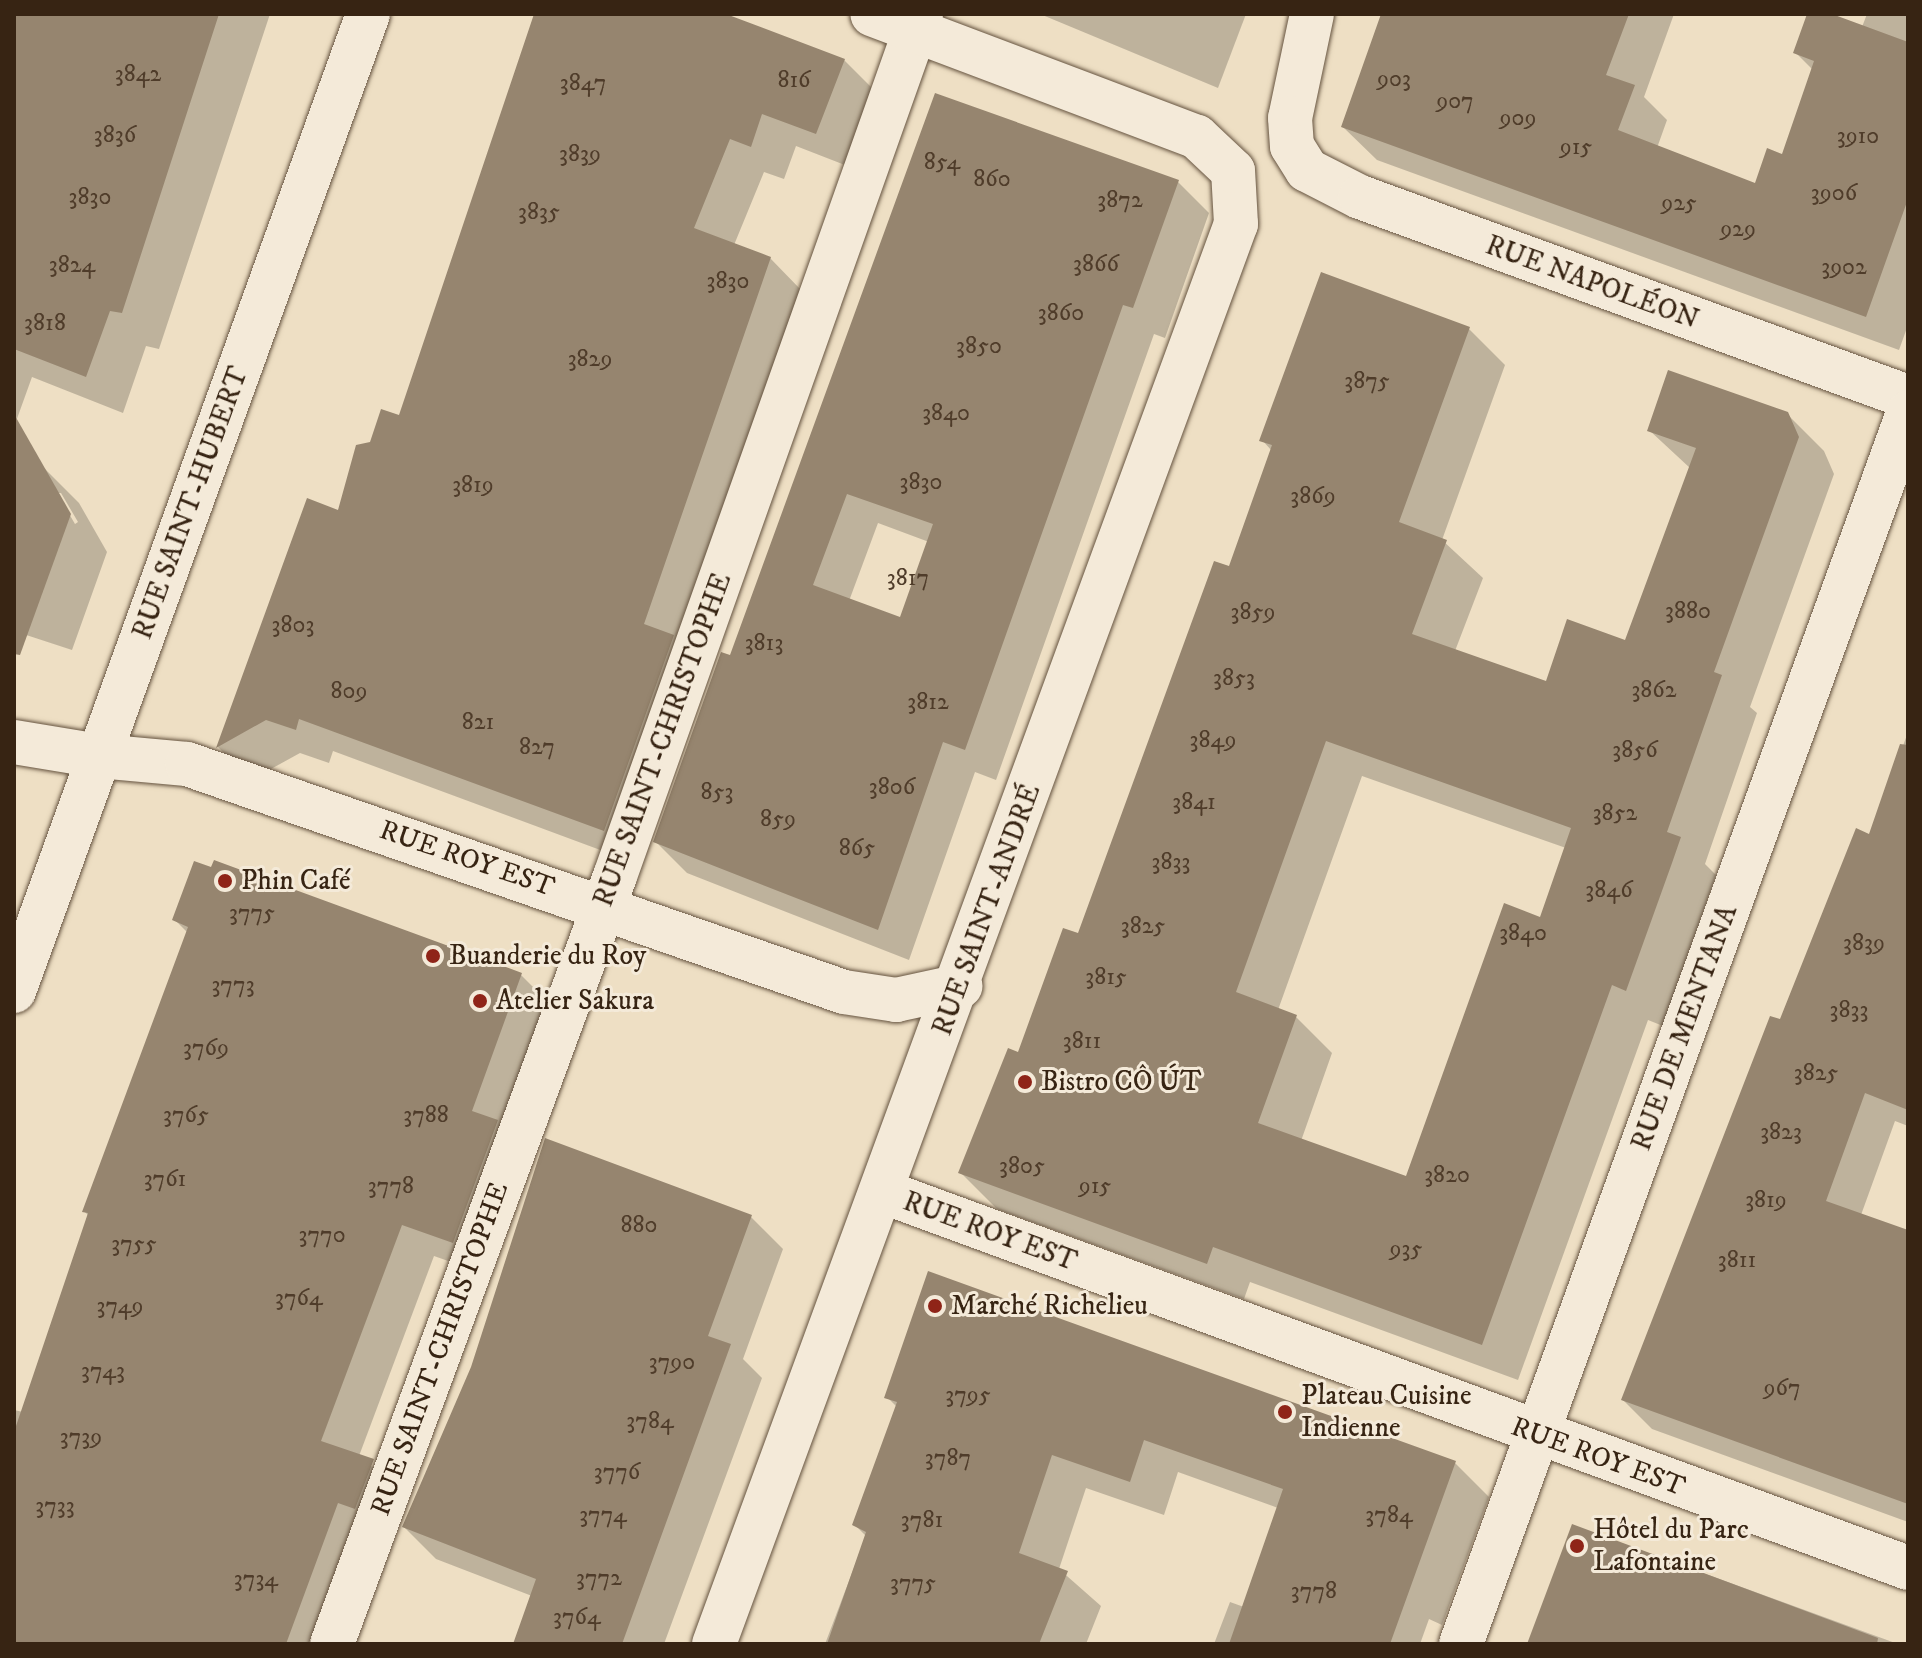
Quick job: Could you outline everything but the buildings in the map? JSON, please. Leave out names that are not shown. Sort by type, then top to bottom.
[{"type":"street","name":"RUE SAINT-HUBERT","points":[[14,991],[368,14]]},
{"type":"street","points":[[872,14],[918,22]]},
{"type":"street","name":"RUE NAPOLÉON","points":[[1312,14],[1297,67],[1292,146],[1307,170],[1331,186],[1908,397]]},
{"type":"street","name":"RUE SAINT-ANDRÉ","points":[[714,1644],[961,986],[1236,224],[1233,171],[1197,137],[918,22]]},
{"type":"street","name":"RUE SAINT-CHRISTOPHE","points":[[332,1644],[605,906],[918,22]]},
{"type":"street","name":"RUE DE MENTANA","points":[[1461,1644],[1908,413]]},
{"type":"street","name":"RUE ROY EST","points":[[14,742],[99,756],[187,764],[605,906],[844,992],[896,1000],[961,986]]},
{"type":"street","name":"RUE ROY EST","points":[[884,1192],[1537,1436],[1908,1568]]},
{"type":"place","name":"Phin Café","points":[[225,881]]},
{"type":"place","name":"Buanderie du Roy","points":[[433,956]]},
{"type":"place","name":"Atelier Sakura","points":[[480,1001]]},
{"type":"place","name":"Bistro CÔ ÚT","points":[[1025,1082]]},
{"type":"place","name":"Marché Richelieu","points":[[935,1306]]},
{"type":"place","name":"Plateau Cuisine Indienne","points":[[1285,1412]]},
{"type":"place","name":"Hôtel du Parc Lafontaine","points":[[1577,1546]]}]
